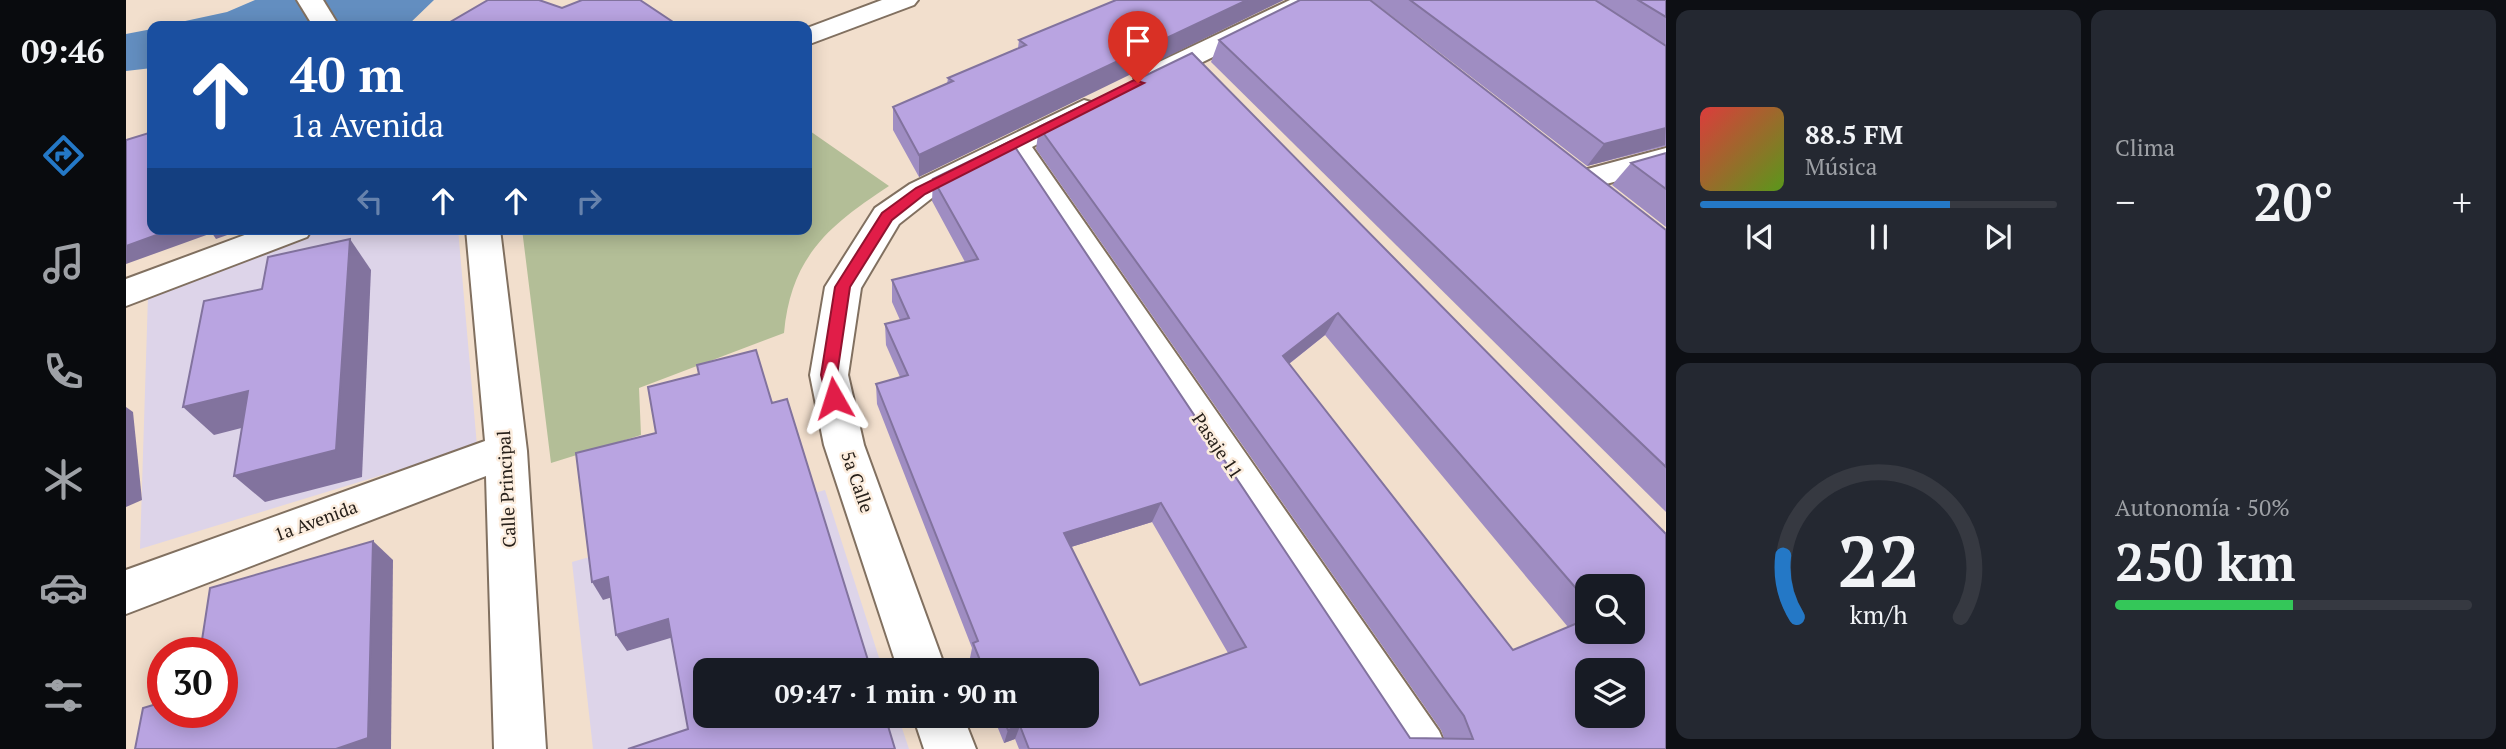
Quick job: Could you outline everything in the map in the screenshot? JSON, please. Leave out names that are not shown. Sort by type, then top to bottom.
[{"type":"street","points":[[310,0],[323,21]]},
{"type":"street","points":[[812,35],[905,0]]},
{"type":"street","points":[[1014,144],[1310,0]]},
{"type":"street","points":[[1188,58],[1217,88]]},
{"type":"street","name":"5a Calle","points":[[918,658],[844,445],[829,375],[843,287],[887,216],[921,191],[1014,144]]},
{"type":"street","name":"Pasaje 11","points":[[1014,144],[1421,749]]},
{"type":"street","points":[[1612,206],[1569,172],[1666,159]]},
{"type":"street","points":[[126,293],[279,235]]},
{"type":"street","name":"Calle Principal","points":[[484,235],[506,451],[520,749]]},
{"type":"street","name":"1a Avenida","points":[[128,598],[506,451]]},
{"type":"street","points":[[942,728],[950,749]]},
{"type":"shaded area","points":[[309,235],[459,235],[477,446],[140,549],[148,296]]},
{"type":"shaded area","points":[[825,490],[879,658],[693,658],[693,728],[902,728],[909,749],[593,749],[572,562]]},
{"type":"green space","points":[[812,132],[889,186],[848,215],[816,246],[795,284],[784,333],[639,388],[641,435],[551,463],[523,235],[812,235]]},
{"type":"water","points":[[255,0],[434,0],[412,21],[185,21],[227,12]]},
{"type":"water","points":[[147,30],[147,69],[126,71],[126,34]]},
{"type":"building","points":[[488,0],[539,0],[562,8],[582,0],[640,0],[672,21],[452,21]]},
{"type":"building","points":[[1116,0],[1247,0],[919,155],[893,107],[953,81],[948,78],[1026,45],[1019,40]]},
{"type":"building","points":[[1300,0],[1370,0],[1666,230],[1666,467],[1219,40]]},
{"type":"building","points":[[1410,0],[1595,0],[1666,46],[1666,128],[1604,144]]},
{"type":"building","points":[[1638,0],[1666,0],[1666,17]]},
{"type":"building","points":[[1192,53],[1666,534],[1666,749],[1029,749],[1021,728],[1099,728],[1099,658],[979,658],[973,643],[978,641],[876,384],[908,375],[885,324],[909,318],[892,280],[978,259],[933,179],[1011,141],[1410,738],[1473,739],[1464,716],[1039,127]],"holes":[[[1338,313],[1575,587],[1575,574],[1645,574],[1645,644],[1575,644],[1575,624],[1513,650],[1283,356]],[[1161,503],[1246,647],[1140,685],[1064,533]]]},
{"type":"building","points":[[147,134],[147,235],[156,235],[126,246],[126,140]]},
{"type":"building","points":[[1666,153],[1666,189],[1631,163]]},
{"type":"building","points":[[350,239],[336,450],[234,476],[248,391],[183,407],[204,301],[262,289],[268,257]]},
{"type":"building","points":[[756,350],[772,403],[787,399],[867,658],[693,658],[693,728],[889,728],[895,749],[628,749],[688,729],[668,619],[616,635],[608,577],[592,582],[576,453],[656,433],[648,387],[699,374],[697,365]]},
{"type":"building","points":[[373,541],[368,738],[336,749],[135,749],[143,708],[147,707],[147,728],[238,728],[238,637],[202,637],[210,588]]},
{"type":"route","points":[[834,398],[829,375],[843,287],[862,252],[887,216],[921,191],[1138,83]]}]
